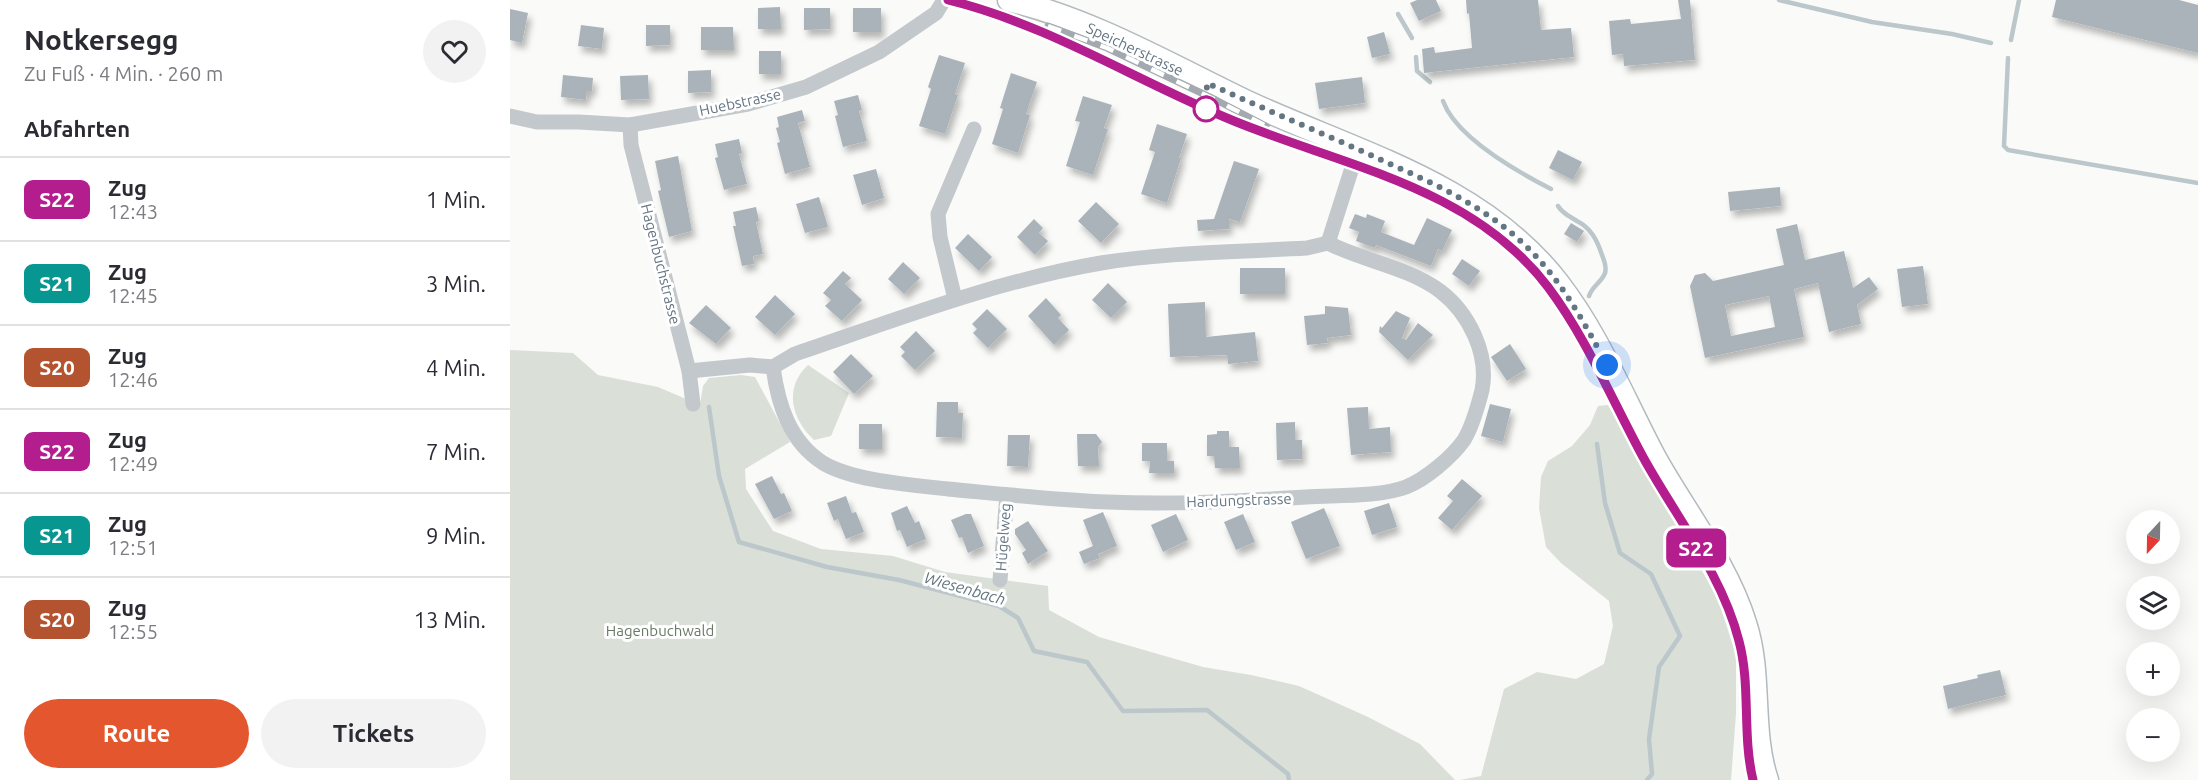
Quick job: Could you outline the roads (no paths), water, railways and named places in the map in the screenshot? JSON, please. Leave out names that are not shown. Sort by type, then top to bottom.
[{"type":"main road","name":"Speicherstrasse","points":[[1009,0],[1089,27],[1248,102],[1439,186],[1485,214],[1529,249],[1559,284],[1573,305],[1655,458],[1737,602],[1748,632],[1755,664],[1760,749],[1767,780]]},
{"type":"street","name":"Huebstrasse","points":[[510,116],[537,122],[630,125],[706,110],[725,109],[806,87],[879,52],[936,13],[944,0]]},
{"type":"street","name":"Hagenbuchstrasse","points":[[630,125],[631,145],[689,371],[693,404]]},
{"type":"street","points":[[955,299],[940,237],[938,214],[974,129]]},
{"type":"street","points":[[689,371],[750,365],[772,367],[795,354],[955,299],[1000,286],[1101,263],[1307,249],[1328,243],[1358,149]]},
{"type":"street","name":"Hardungstrasse","points":[[772,367],[781,408],[792,431],[823,463],[848,474],[908,485],[1108,502],[1214,502],[1360,494],[1406,487],[1438,468],[1464,440],[1478,408],[1485,377],[1479,345],[1464,317],[1440,292],[1415,278],[1373,260],[1343,251],[1328,243]]},
{"type":"street","name":"Hügelweg","points":[[1000,580],[1007,495]]},
{"type":"waterway","points":[[1779,0],[1872,22],[1952,34],[1991,43]]},
{"type":"waterway","points":[[2011,40],[2019,0]]},
{"type":"waterway","points":[[1398,14],[1412,38]]},
{"type":"waterway","points":[[1416,57],[1417,71],[1430,82]]},
{"type":"waterway","points":[[2008,58],[2004,146],[2008,150],[2198,183]]},
{"type":"waterway","points":[[1443,101],[1461,128],[1474,140],[1506,163],[1551,189]]},
{"type":"waterway","points":[[1558,206],[1564,213],[1590,231],[1604,259],[1605,273],[1589,296]]},
{"type":"waterway","name":"Wiesenbach","points":[[709,407],[719,476],[739,542],[827,567],[899,580],[999,606],[1018,618],[1034,651],[1087,662],[1123,711],[1207,710],[1288,774],[1289,780]]},
{"type":"waterway","name":"Wiesenbach","points":[[1597,444],[1605,503],[1620,553],[1651,574],[1680,636],[1659,667],[1649,739],[1652,774],[1647,780]]},
{"type":"railway","points":[[948,0],[978,8]]},
{"type":"railway","points":[[970,5],[1044,31],[1222,116],[1397,181],[1439,200],[1478,223],[1514,251],[1546,286],[1574,327],[1644,457],[1717,582],[1727,604],[1735,626],[1743,664],[1747,741],[1753,780]]},
{"type":"railway","points":[[1048,26],[1107,48],[1266,126]]},
{"type":"train","name":"S22","points":[[948,0],[1017,20],[1234,121],[1375,171],[1437,198],[1487,228],[1513,249],[1530,266],[1568,316],[1643,457],[1711,573],[1728,608],[1740,643],[1746,698],[1748,754],[1753,780]]},
{"type":"park label","name":"Hagenbuchwald","points":[[660,630]]}]
